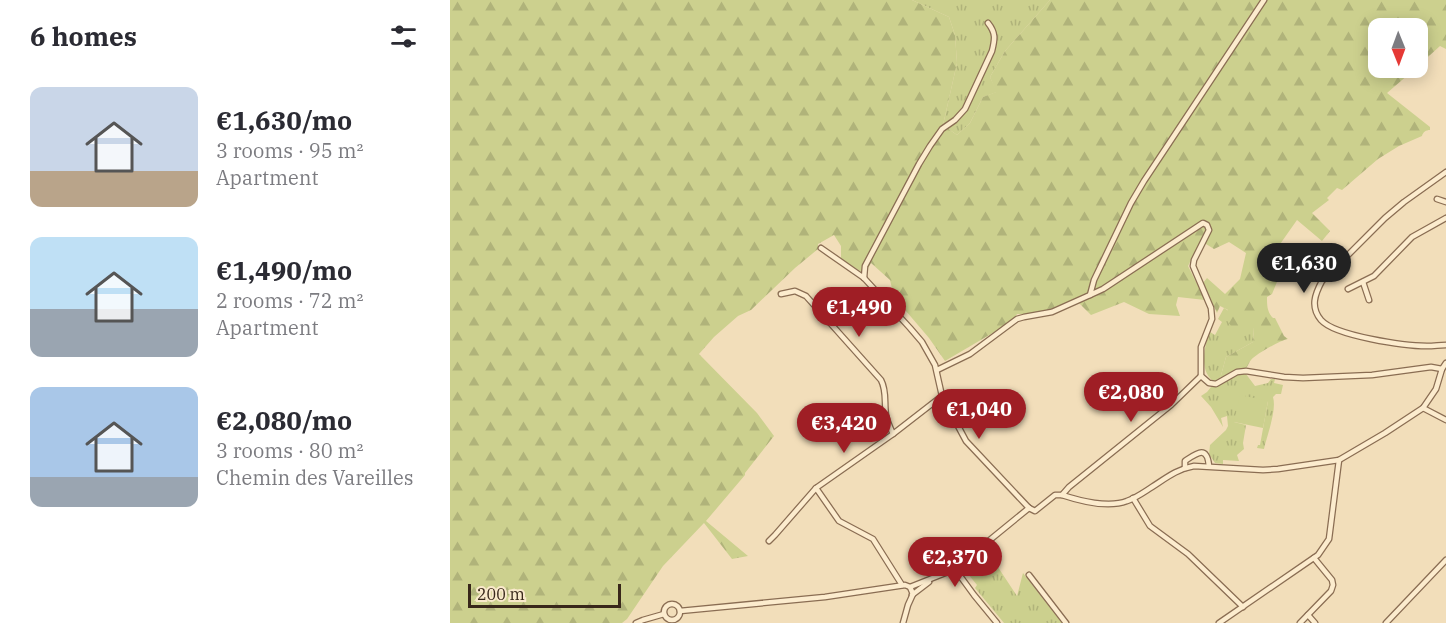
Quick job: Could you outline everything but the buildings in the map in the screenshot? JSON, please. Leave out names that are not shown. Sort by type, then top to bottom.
[{"type":"street","points":[[1090,295],[1094,280],[1131,203],[1264,0]]},
{"type":"street","points":[[864,278],[865,266],[919,164],[942,129],[965,109],[974,91],[994,45],[994,31],[988,23]]},
{"type":"street","points":[[1446,172],[1385,218],[1322,281],[1314,300],[1315,310],[1320,320],[1329,326],[1356,336],[1428,346],[1446,345]]},
{"type":"street","points":[[1437,199],[1446,202]]},
{"type":"street","points":[[1348,289],[1374,276],[1412,237],[1446,218]]},
{"type":"street","points":[[937,370],[970,354],[1017,320],[1052,312],[1108,286],[1199,225],[1207,225],[1208,233],[1193,263],[1193,268],[1213,314],[1201,347],[1201,376],[1171,405],[1062,495]]},
{"type":"street","points":[[821,248],[864,278],[903,319],[935,364],[942,396],[969,446],[1029,508],[1035,511],[1055,495],[1078,500],[1121,503],[1133,498],[1175,471],[1185,468],[1209,466],[1263,470],[1339,460],[1423,408],[1438,384],[1446,363]]},
{"type":"street","points":[[1364,282],[1368,300]]},
{"type":"street","points":[[781,294],[795,291],[806,296],[881,380],[885,392],[886,418],[893,434]]},
{"type":"street","points":[[1201,376],[1209,383],[1216,384],[1237,372],[1246,371],[1303,378],[1442,369]]},
{"type":"street","points":[[769,541],[816,488],[942,396]]},
{"type":"street","points":[[1423,408],[1446,420]]},
{"type":"street","points":[[1185,468],[1185,461],[1201,452],[1207,456],[1209,466]]},
{"type":"street","points":[[1219,623],[1318,555],[1329,539],[1339,460]]},
{"type":"street","points":[[816,488],[839,521],[873,539],[902,585],[911,591]]},
{"type":"street","points":[[1133,498],[1150,526],[1188,554],[1243,607]]},
{"type":"street","points":[[911,591],[955,569],[1029,508]]},
{"type":"street","points":[[1300,623],[1331,591],[1333,585],[1332,580],[1314,558]]},
{"type":"street","points":[[1386,623],[1446,560]]},
{"type":"street","points":[[955,569],[998,623]]},
{"type":"street","points":[[1029,575],[1066,623]]},
{"type":"street","points":[[911,591],[938,577]]},
{"type":"street","points":[[664,614],[671,620],[902,585]]},
{"type":"street","points":[[903,623],[911,591]]},
{"type":"street","points":[[664,614],[665,608],[672,604],[676,606],[679,617]]},
{"type":"street","points":[[636,623],[664,614]]},
{"type":"street","points":[[1308,615],[1315,623]]},
{"type":"green space","points":[[450,0],[912,0],[949,17],[955,35],[957,63],[943,125],[957,135],[970,123],[983,97],[996,92],[990,77],[1005,51],[1050,0],[1446,0],[1446,49],[1440,46],[1428,57],[1428,18],[1368,18],[1368,78],[1404,78],[1387,93],[1430,127],[1430,130],[1378,159],[1342,190],[1337,188],[1327,198],[1329,200],[1312,213],[1330,231],[1322,241],[1297,220],[1269,257],[1263,271],[1279,277],[1272,294],[1267,297],[1267,306],[1288,339],[1258,354],[1246,368],[1235,370],[1220,379],[1226,357],[1253,342],[1254,328],[1235,331],[1225,318],[1228,310],[1220,306],[1217,313],[1203,283],[1207,278],[1225,294],[1240,279],[1246,253],[1229,242],[1214,249],[1200,242],[1188,266],[1205,300],[1178,297],[1176,305],[1180,316],[1149,314],[1124,302],[1091,315],[1079,303],[1087,298],[1057,309],[1035,314],[1017,314],[1013,321],[945,361],[929,338],[894,297],[890,280],[871,263],[865,274],[841,259],[841,246],[834,235],[818,244],[818,249],[751,310],[738,316],[714,337],[699,354],[757,413],[774,436],[706,521],[748,556],[732,559],[704,523],[663,566],[622,623],[450,623]]},
{"type":"green space","points":[[912,0],[1050,0],[1005,51],[990,77],[997,92],[983,97],[970,123],[957,135],[943,125],[957,63],[955,35],[949,17]]},
{"type":"green space","points":[[1224,308],[1254,327],[1253,342],[1226,357],[1220,379],[1213,381],[1204,364],[1206,344],[1210,332],[1215,335],[1222,322],[1218,319]]},
{"type":"green space","points":[[1242,373],[1246,374],[1255,386],[1275,379],[1274,383],[1283,385],[1281,394],[1273,397],[1273,415],[1264,449],[1257,448],[1260,445],[1268,401],[1234,422],[1246,425],[1244,449],[1237,455],[1239,461],[1223,460],[1223,464],[1215,463],[1209,454],[1210,445],[1226,430],[1227,416],[1221,418],[1223,427],[1201,396],[1211,387]]},
{"type":"green space","points":[[1240,395],[1268,401],[1263,428],[1234,422]]},
{"type":"green space","points":[[851,404],[861,416],[834,440],[824,429]]},
{"type":"green space","points":[[986,549],[1017,596],[1023,573],[1062,623],[1004,623],[975,588],[977,585],[964,569]]}]
